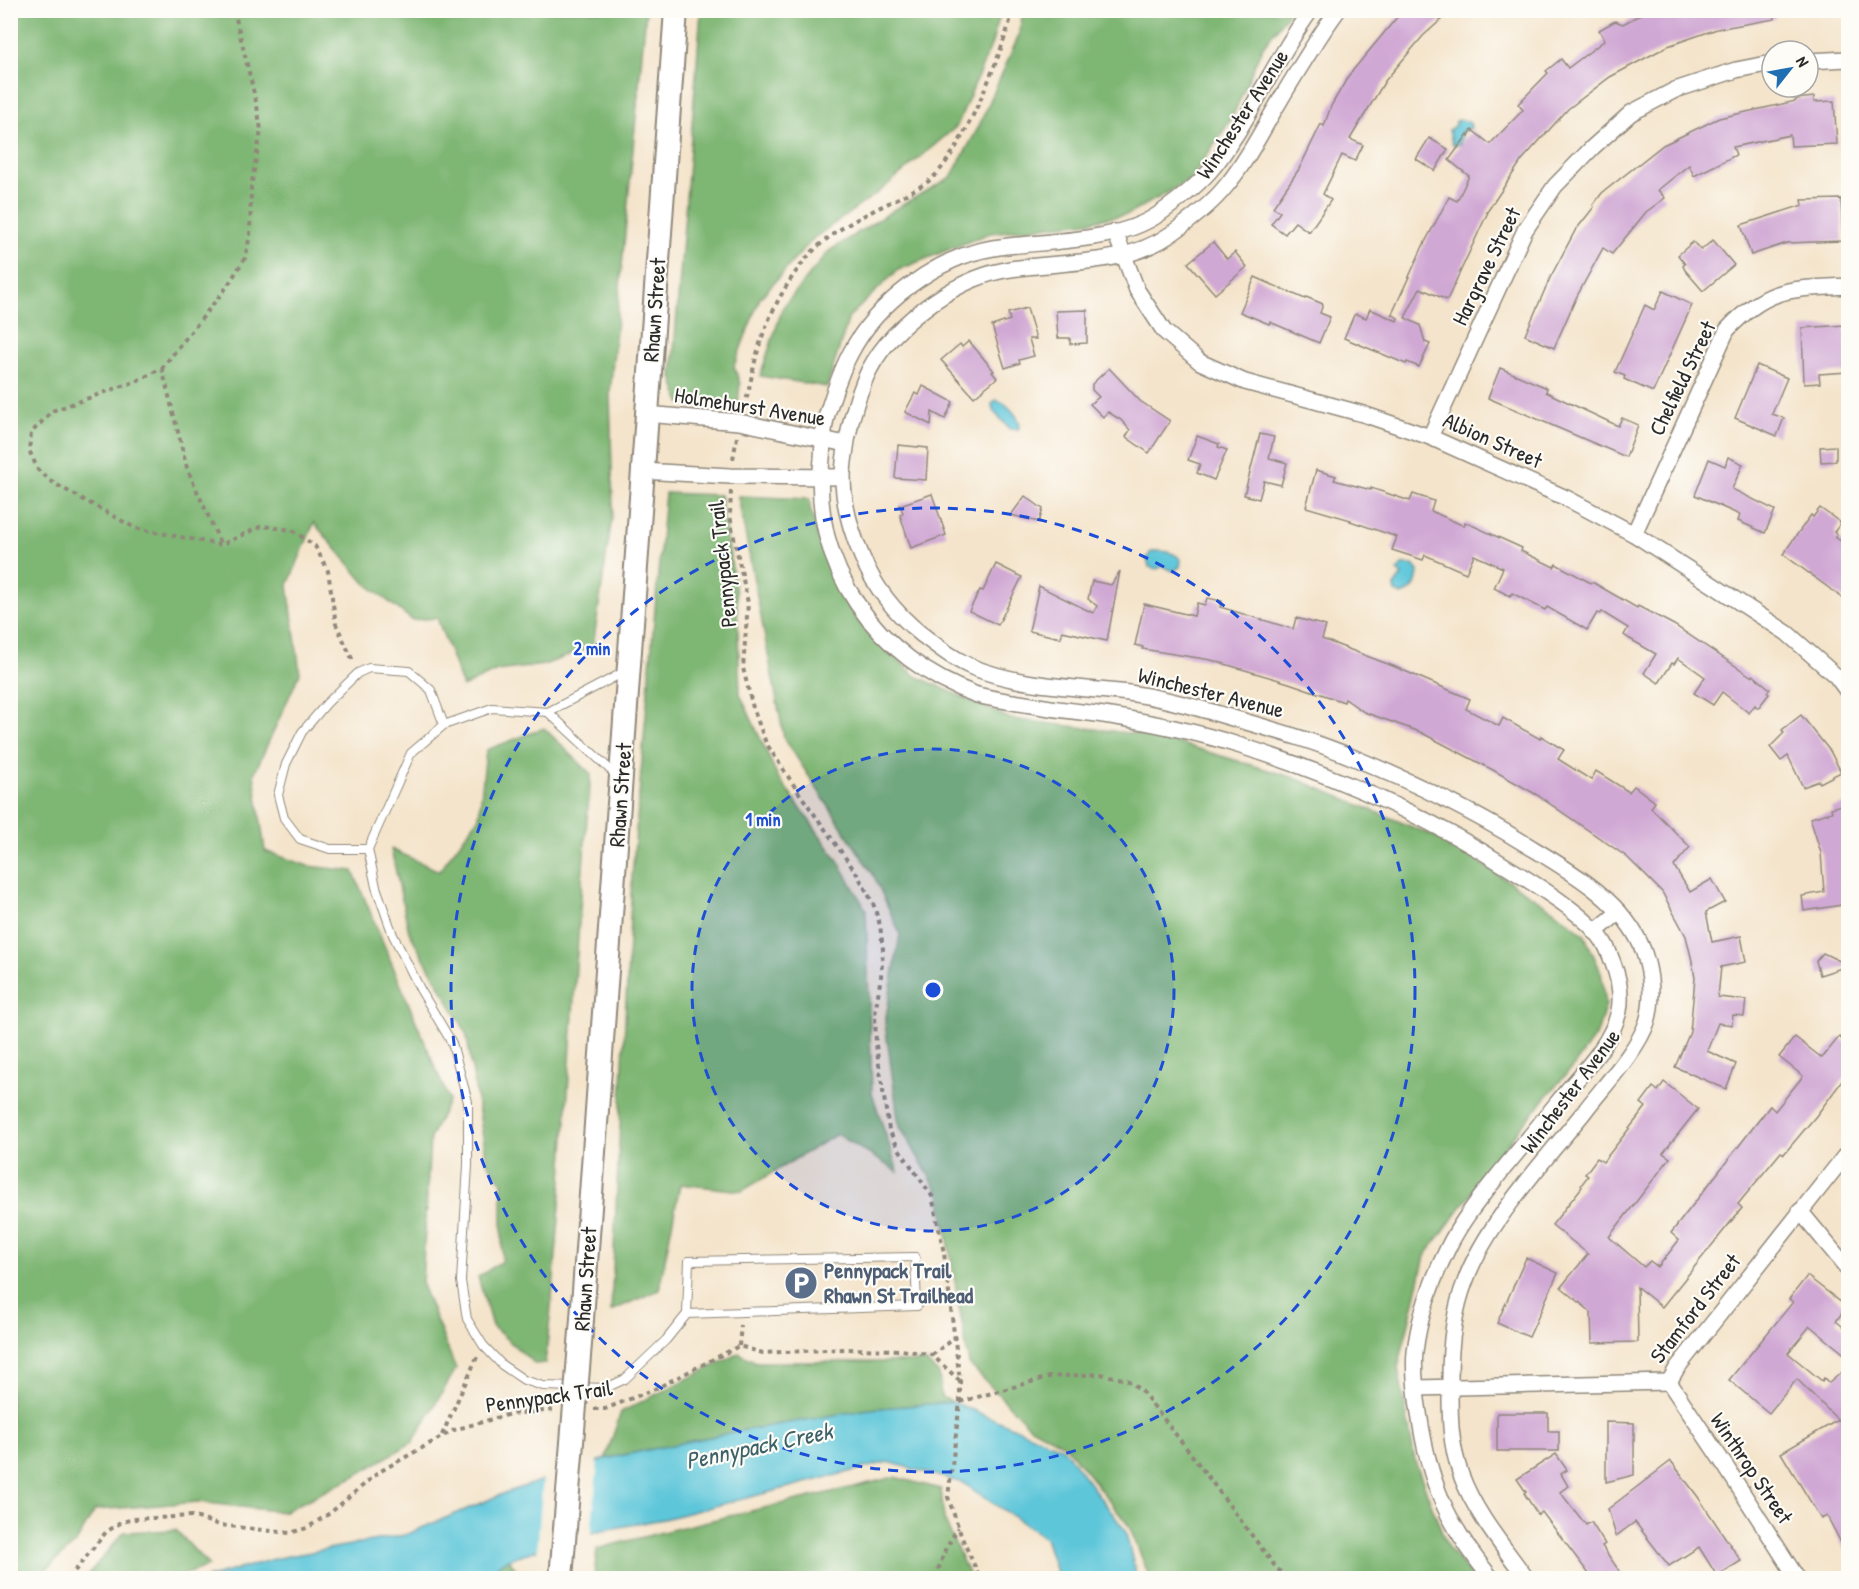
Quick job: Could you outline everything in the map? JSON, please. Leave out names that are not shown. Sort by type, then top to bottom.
[{"type":"main road","name":"Rhawn Street","points":[[561,1578],[582,1319],[676,10]]},
{"type":"street","name":"Winchester Avenue","points":[[1311,10],[1299,26],[1255,104],[1216,165],[1191,190],[1152,220],[1115,232],[1053,242],[992,248],[961,255],[933,269],[907,288],[869,325],[850,353],[826,416],[820,476],[822,518],[829,550],[843,582],[863,615],[915,663],[945,681],[980,696],[1177,729],[1281,759],[1393,804],[1449,831],[1561,903],[1603,941],[1620,990],[1618,1012],[1611,1033],[1590,1064],[1479,1199],[1449,1244],[1426,1303],[1414,1356],[1416,1388],[1428,1469],[1448,1516],[1470,1553],[1491,1578]]},
{"type":"street","name":"Winchester Avenue","points":[[1338,10],[1311,46],[1261,133],[1228,184],[1203,210],[1164,240],[1123,255],[1068,264],[1007,270],[977,277],[948,291],[922,309],[884,347],[866,375],[846,444],[842,477],[854,538],[867,570],[887,603],[909,625],[943,651],[973,667],[1007,677],[1057,687],[1133,694],[1184,704],[1348,755],[1484,818],[1596,891],[1619,912],[1635,932],[1651,977],[1647,1024],[1626,1059],[1527,1183],[1482,1248],[1466,1278],[1454,1319],[1450,1434],[1462,1479],[1486,1524],[1526,1578]]},
{"type":"street","points":[[1820,60],[1848,59]]},
{"type":"street","name":"Hargrave Street","points":[[1430,437],[1525,230],[1555,186],[1593,147],[1631,113],[1675,90],[1736,70],[1760,65]]},
{"type":"street","name":"Albion Street","points":[[1115,232],[1137,290],[1164,331],[1200,362],[1245,382],[1363,414],[1430,437],[1566,498],[1634,534],[1787,633],[1836,676],[1848,693]]},
{"type":"street","name":"Chelfield Street","points":[[1634,534],[1727,330],[1743,313],[1781,291],[1848,286]]},
{"type":"street","name":"Holmehurst Avenue","points":[[646,414],[739,422],[846,444]]},
{"type":"street","points":[[642,471],[730,477],[842,477]]},
{"type":"street","points":[[1177,729],[1184,704]]},
{"type":"street","points":[[1595,932],[1619,912]]},
{"type":"street","name":"Stamford Street","points":[[1416,1388],[1669,1382],[1677,1368],[1848,1152]]},
{"type":"street","points":[[1800,1211],[1848,1269]]},
{"type":"street","name":"Winthrop Street","points":[[1669,1382],[1797,1578]]},
{"type":"lane","points":[[368,849],[330,849],[300,839],[284,818],[278,795],[286,764],[302,732],[327,703],[358,673],[369,668],[409,671],[431,690],[444,725]]},
{"type":"lane","points":[[629,669],[548,712],[492,708],[444,725],[411,753],[368,849],[376,887],[393,935],[420,989],[452,1043],[468,1102],[468,1165],[461,1281],[467,1319],[483,1346],[502,1365],[524,1380],[543,1386],[606,1388],[625,1379],[666,1340],[687,1314],[689,1261],[915,1257],[917,1306],[687,1314]]},
{"type":"lane","points":[[548,712],[621,780]]},
{"type":"path","points":[[234,10],[261,130],[251,187],[250,236],[245,258],[226,288],[162,368],[137,381],[52,411],[31,434],[29,450],[38,470],[55,484],[135,528],[222,545],[262,526],[292,530],[315,546],[328,572],[336,624],[358,673]]},
{"type":"path","name":"Pennypack Trail","points":[[980,1578],[948,1497],[960,1402],[960,1381],[944,1253],[932,1196],[899,1149],[890,1130],[876,1045],[875,1014],[881,976],[882,949],[880,925],[873,903],[857,874],[766,743],[753,708],[743,668],[748,603],[730,514],[730,477],[739,422],[767,324],[777,302],[806,259],[838,231],[927,182],[939,172],[954,153],[987,82],[1005,40],[1013,10]]},
{"type":"path","points":[[162,368],[187,468],[222,545]]},
{"type":"path","points":[[742,1312],[739,1346],[763,1353],[846,1349],[891,1350],[932,1355],[960,1381]]},
{"type":"path","points":[[932,1355],[955,1338]]},
{"type":"path","points":[[441,1437],[483,1346]]},
{"type":"path","name":"Pennypack Trail","points":[[584,1410],[605,1409],[655,1389],[739,1346]]},
{"type":"path","points":[[960,1402],[1049,1377],[1101,1374],[1127,1380],[1141,1390],[1277,1569],[1291,1578]]},
{"type":"path","name":"Pennypack Trail","points":[[69,1578],[106,1532],[122,1522],[135,1519],[192,1516],[219,1525],[290,1533],[307,1528],[330,1513],[379,1472],[454,1430],[510,1414],[562,1410]]},
{"type":"path","points":[[935,1578],[958,1526]]},
{"type":"green space","points":[[11,10],[646,11],[610,393],[613,511],[593,646],[544,665],[497,671],[463,687],[437,618],[412,620],[365,583],[314,523],[288,585],[300,673],[254,774],[265,851],[308,866],[353,871],[449,1100],[430,1138],[422,1285],[456,1369],[413,1442],[355,1476],[283,1512],[198,1502],[95,1510],[75,1544],[36,1578],[10,1578]]},
{"type":"green space","points":[[701,11],[1001,11],[992,43],[957,126],[879,192],[814,238],[760,298],[734,366],[740,384],[738,402],[680,403],[672,376]]},
{"type":"green space","points":[[1023,11],[1290,11],[1262,48],[1232,118],[1190,180],[1129,214],[1087,222],[990,233],[898,270],[849,317],[827,387],[760,376],[783,307],[829,251],[951,177],[978,128],[1019,35]]},
{"type":"green space","points":[[665,493],[720,495],[737,599],[740,694],[778,777],[839,862],[866,910],[872,1093],[898,1172],[837,1134],[742,1191],[680,1184],[659,1290],[611,1311],[632,877]]},
{"type":"green space","points":[[738,496],[810,499],[810,508],[827,566],[856,618],[914,675],[1011,719],[1154,736],[1292,777],[1446,841],[1555,911],[1584,934],[1601,972],[1606,1004],[1597,1034],[1575,1064],[1517,1131],[1425,1256],[1398,1368],[1415,1461],[1447,1546],[1473,1578],[1150,1578],[1129,1526],[1066,1446],[1029,1426],[969,1364],[940,1194],[899,1125],[885,1023],[900,934],[874,876],[784,738]]},
{"type":"green space","points":[[544,728],[591,774],[553,1289],[545,1363],[535,1364],[492,1326],[478,1277],[502,1261],[502,1182],[487,1162],[466,1032],[409,932],[391,849],[439,871],[479,817],[486,750]]},
{"type":"green space","points":[[739,1353],[756,1362],[926,1362],[939,1374],[941,1397],[953,1402],[870,1409],[734,1432],[605,1459],[621,1412]]},
{"type":"green space","points":[[894,1477],[941,1489],[944,1519],[970,1578],[594,1578],[597,1549]]},
{"type":"green space","points":[[176,1530],[209,1566],[174,1578],[85,1578],[124,1532]]},
{"type":"green space","points":[[508,1559],[523,1578],[479,1578]]},
{"type":"water","points":[[1462,120],[1470,123],[1471,128],[1462,132],[1460,144],[1454,145],[1449,130],[1456,121]]},
{"type":"water","points":[[996,400],[1008,406],[1015,414],[1020,426],[1018,429],[1010,429],[993,411],[992,404]]},
{"type":"water","points":[[1154,551],[1172,553],[1181,560],[1180,567],[1173,571],[1163,566],[1157,569],[1149,567],[1147,559]]},
{"type":"water","points":[[1402,565],[1413,565],[1418,571],[1414,586],[1402,595],[1396,592],[1394,586],[1402,575],[1397,571]]},
{"type":"water","name":"Pennypack Creek","points":[[953,1402],[1063,1448],[1125,1530],[1137,1578],[1058,1578],[1045,1538],[963,1483],[888,1462],[664,1519],[598,1531],[508,1559],[479,1578],[206,1578],[278,1558],[405,1535],[505,1493],[605,1459],[734,1432],[870,1409]]},
{"type":"pier","points":[[598,1459],[591,1536],[537,1553],[543,1477]]},
{"type":"building","points":[[1403,10],[1452,10],[1423,36],[1385,81],[1350,139],[1363,145],[1355,161],[1342,155],[1323,194],[1331,200],[1309,232],[1295,222],[1285,234],[1271,224],[1280,212],[1273,207],[1299,169],[1321,124],[1324,126],[1331,106],[1349,75]]},
{"type":"building","points":[[1649,10],[1774,10],[1775,19],[1717,29],[1668,46],[1610,77],[1568,109],[1522,160],[1487,212],[1447,300],[1420,288],[1405,318],[1420,325],[1425,342],[1430,344],[1419,367],[1407,362],[1406,364],[1344,338],[1354,315],[1366,318],[1370,309],[1397,321],[1398,318],[1392,314],[1423,246],[1449,197],[1457,201],[1469,176],[1449,160],[1468,134],[1469,136],[1472,130],[1490,144],[1523,110],[1518,104],[1548,73],[1546,71],[1561,59],[1568,68],[1605,40],[1599,30],[1615,21],[1623,24]]},
{"type":"building","points":[[1796,99],[1814,99],[1814,102],[1834,101],[1837,144],[1791,146],[1790,135],[1733,147],[1736,155],[1694,176],[1689,165],[1658,190],[1665,198],[1646,212],[1612,254],[1603,248],[1576,298],[1554,348],[1525,335],[1550,278],[1575,231],[1602,193],[1663,145],[1719,118],[1796,101]]},
{"type":"building","points":[[1429,138],[1448,149],[1435,171],[1416,159]]},
{"type":"building","points":[[1841,199],[1843,241],[1787,243],[1751,255],[1741,225],[1803,205],[1802,200]]},
{"type":"building","points":[[1713,240],[1734,265],[1703,291],[1685,270],[1683,266],[1685,264],[1678,255],[1693,242],[1701,250]]},
{"type":"building","points":[[1213,242],[1227,259],[1235,252],[1247,267],[1215,294],[1188,263]]},
{"type":"building","points":[[1255,277],[1305,299],[1306,297],[1323,304],[1320,313],[1330,317],[1319,343],[1240,312]]},
{"type":"building","points":[[1663,291],[1692,305],[1653,392],[1624,379],[1625,376],[1615,372],[1645,305],[1654,310]]},
{"type":"building","points":[[1027,308],[1036,339],[1029,339],[1034,356],[1019,360],[1020,363],[1005,368],[992,326],[1010,320],[1008,313]]},
{"type":"building","points":[[1087,310],[1087,343],[1070,344],[1070,338],[1058,338],[1056,311]]},
{"type":"building","points":[[1845,325],[1848,372],[1819,374],[1820,383],[1804,384],[1802,328]]},
{"type":"building","points":[[969,341],[994,371],[992,372],[997,378],[974,397],[941,360],[960,344],[962,347]]},
{"type":"building","points":[[1757,365],[1787,378],[1772,414],[1784,418],[1777,436],[1735,418]]},
{"type":"building","points":[[1109,368],[1140,401],[1170,421],[1149,453],[1126,437],[1130,430],[1121,420],[1108,412],[1103,417],[1090,404],[1099,397],[1092,390],[1092,384]]},
{"type":"building","points":[[1500,368],[1547,388],[1546,392],[1618,426],[1622,418],[1638,425],[1626,457],[1488,398]]},
{"type":"building","points":[[923,386],[953,402],[945,419],[932,412],[931,425],[905,412],[915,393],[919,395]]},
{"type":"building","points":[[1260,434],[1274,437],[1269,458],[1287,463],[1281,485],[1264,481],[1259,499],[1244,495]]},
{"type":"building","points":[[1197,436],[1219,444],[1218,447],[1227,450],[1214,480],[1197,473],[1200,464],[1188,460]]},
{"type":"building","points":[[898,445],[928,448],[926,480],[895,478]]},
{"type":"building","points":[[1836,446],[1836,461],[1821,462],[1820,447]]},
{"type":"building","points":[[1728,457],[1743,464],[1732,489],[1775,510],[1765,533],[1738,521],[1740,515],[1695,495],[1709,459],[1725,466]]},
{"type":"building","points":[[1316,470],[1336,476],[1334,480],[1371,490],[1371,488],[1410,501],[1413,494],[1434,501],[1431,511],[1464,526],[1465,522],[1522,548],[1521,551],[1554,567],[1556,564],[1637,608],[1638,606],[1674,625],[1752,677],[1753,675],[1770,689],[1767,692],[1769,694],[1758,708],[1755,705],[1749,713],[1722,692],[1713,705],[1694,693],[1705,677],[1678,658],[1659,683],[1644,673],[1656,654],[1624,635],[1628,628],[1602,612],[1597,613],[1587,630],[1547,607],[1545,610],[1512,593],[1510,596],[1494,588],[1503,568],[1474,555],[1466,573],[1425,555],[1423,560],[1392,550],[1397,537],[1306,507]]},
{"type":"building","points":[[932,494],[946,535],[911,548],[900,515],[903,513],[900,505]]},
{"type":"building","points":[[1025,496],[1043,509],[1039,522],[1011,515]]},
{"type":"building","points":[[1820,508],[1841,523],[1834,532],[1837,534],[1835,537],[1848,546],[1848,602],[1783,554],[1811,515],[1813,517]]},
{"type":"building","points":[[996,564],[1022,577],[998,625],[969,611],[980,590],[983,591]]},
{"type":"building","points":[[1120,571],[1107,641],[1062,631],[1061,638],[1029,631],[1039,586],[1093,613],[1097,606],[1088,599],[1092,581],[1111,585]]},
{"type":"building","points":[[1207,598],[1222,601],[1220,607],[1293,629],[1296,618],[1326,626],[1322,639],[1470,699],[1466,709],[1499,726],[1503,718],[1540,739],[1541,736],[1564,750],[1558,759],[1591,780],[1596,771],[1629,792],[1634,786],[1655,802],[1651,808],[1690,847],[1674,866],[1690,892],[1712,879],[1725,902],[1706,912],[1712,942],[1741,936],[1746,962],[1721,967],[1718,997],[1746,1000],[1744,1016],[1733,1015],[1732,1025],[1718,1023],[1707,1051],[1736,1064],[1726,1089],[1675,1067],[1690,1032],[1695,978],[1692,961],[1686,936],[1662,892],[1627,857],[1537,795],[1493,770],[1420,732],[1364,712],[1345,699],[1344,702],[1211,660],[1142,649],[1143,647],[1135,645],[1144,604],[1194,616],[1197,603],[1205,605]]},
{"type":"building","points":[[1801,715],[1830,751],[1841,772],[1820,783],[1819,781],[1803,787],[1788,756],[1781,761],[1770,747],[1784,733],[1782,730]]},
{"type":"building","points":[[1848,803],[1848,904],[1804,911],[1802,896],[1824,892],[1821,853],[1810,818],[1832,812],[1831,808]]},
{"type":"building","points":[[1823,953],[1848,966],[1820,975],[1816,961]]},
{"type":"building","points":[[1795,1037],[1822,1058],[1839,1037],[1848,1044],[1848,1073],[1816,1116],[1784,1154],[1781,1152],[1738,1204],[1742,1208],[1662,1307],[1637,1287],[1638,1342],[1592,1343],[1591,1312],[1561,1287],[1588,1254],[1552,1225],[1582,1187],[1581,1185],[1588,1176],[1585,1174],[1597,1158],[1603,1162],[1646,1107],[1641,1103],[1653,1087],[1658,1091],[1664,1082],[1698,1109],[1663,1153],[1670,1158],[1609,1237],[1644,1267],[1650,1261],[1658,1267],[1679,1240],[1671,1233],[1770,1106],[1775,1111],[1803,1076],[1779,1057]]},
{"type":"building","points":[[1526,1258],[1558,1273],[1529,1337],[1497,1323]]},
{"type":"building","points":[[1807,1276],[1847,1307],[1836,1321],[1848,1331],[1848,1357],[1810,1326],[1788,1353],[1822,1381],[1824,1378],[1829,1383],[1848,1367],[1848,1556],[1827,1516],[1821,1519],[1781,1453],[1838,1420],[1797,1379],[1769,1413],[1729,1380],[1793,1302],[1789,1299]]},
{"type":"building","points":[[1497,1413],[1548,1413],[1548,1431],[1559,1431],[1559,1451],[1497,1451]]},
{"type":"building","points":[[1606,1422],[1634,1423],[1634,1475],[1606,1482]]},
{"type":"building","points":[[1556,1454],[1567,1470],[1561,1474],[1568,1486],[1560,1492],[1586,1525],[1591,1522],[1605,1544],[1602,1546],[1624,1578],[1592,1578],[1542,1512],[1538,1515],[1524,1493],[1526,1492],[1517,1479]]},
{"type":"building","points":[[1671,1461],[1741,1561],[1717,1576],[1699,1547],[1669,1566],[1635,1522],[1616,1536],[1608,1509]]},
{"type":"place","name":"Pennypack Trail Rhawn St Trailhead","points":[[801,1283]]}]
